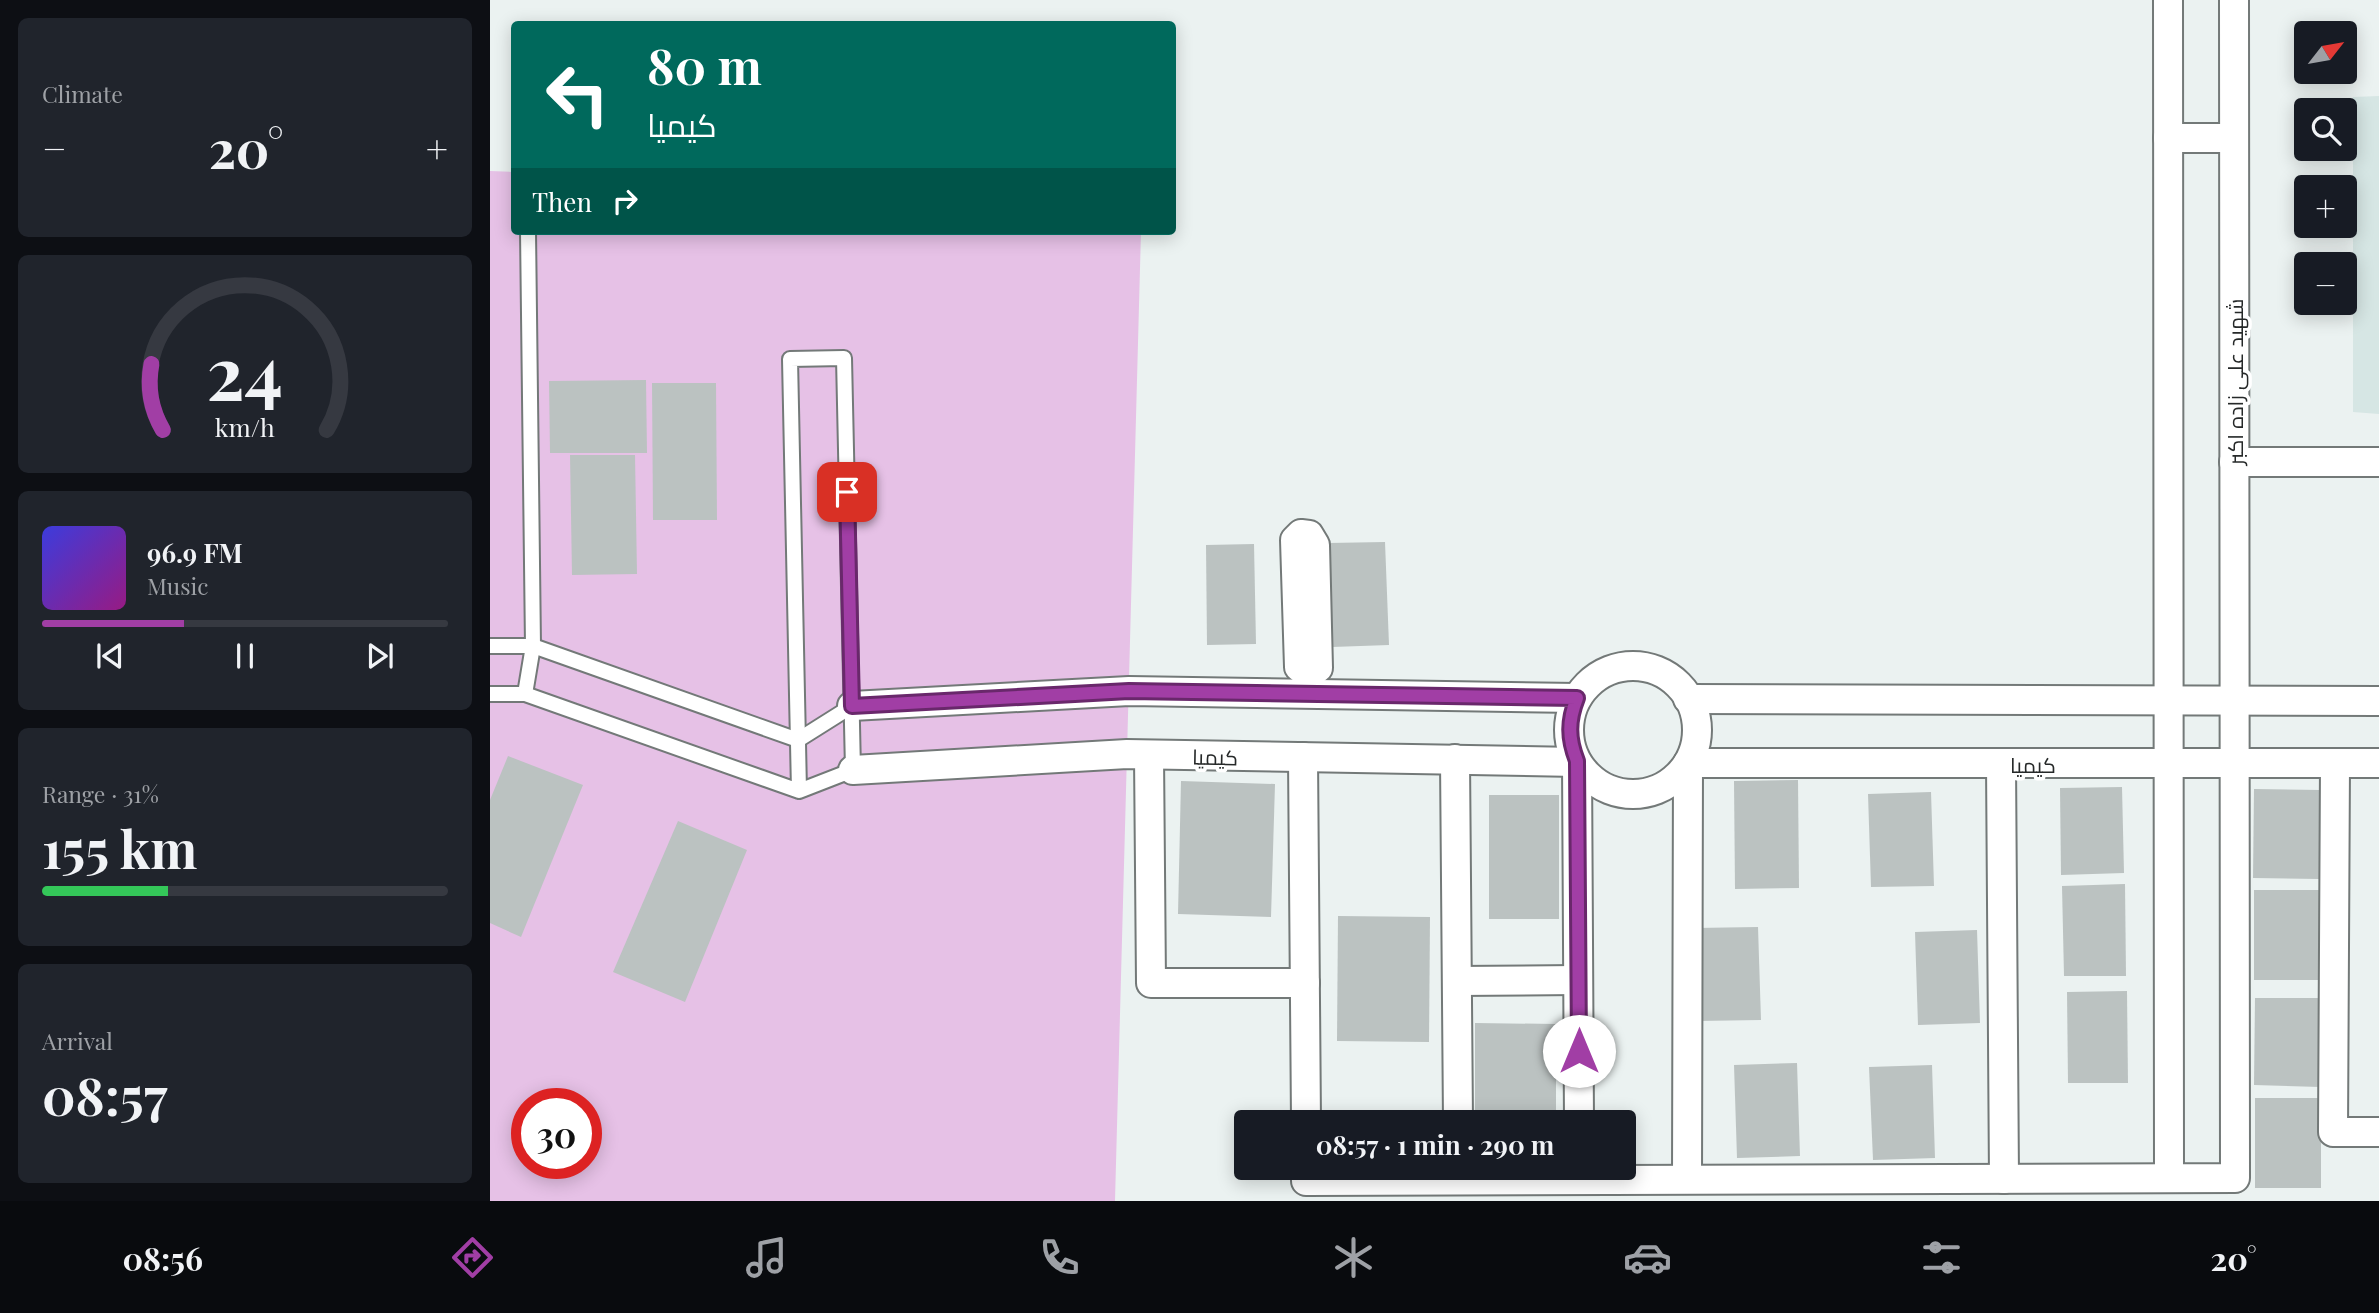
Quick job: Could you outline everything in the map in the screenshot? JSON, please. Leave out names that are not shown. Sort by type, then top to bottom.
[{"type":"street","points":[[1636,1176],[1687,1179],[2169,1178],[2168,0]]},
{"type":"street","name":"شهید علی زاده اکبر","points":[[2169,1178],[2235,1178],[2234,0]]},
{"type":"street","points":[[2168,138],[2234,138]]},
{"type":"street","points":[[2234,461],[2379,462]]},
{"type":"street","points":[[1616,668],[1650,668],[1678,685],[1688,699],[1694,714],[1694,747],[1688,763],[1664,786],[1649,792],[1615,792],[1587,775],[1577,761],[1569,730],[1571,713],[1577,698],[1588,684],[1601,674],[1616,668]]},
{"type":"street","points":[[852,706],[1309,684],[1577,698]]},
{"type":"street","points":[[1688,699],[2379,701]]},
{"type":"street","name":"کیمیا","points":[[853,770],[1127,754],[1577,761]]},
{"type":"street","points":[[1149,755],[1151,983],[1305,983]]},
{"type":"street","points":[[1303,757],[1306,1110]]},
{"type":"street","points":[[1455,760],[1458,1110]]},
{"type":"street","points":[[1577,761],[1579,1110]]},
{"type":"street","points":[[1687,1179],[1688,763]]},
{"type":"street","name":"کیمیا","points":[[1688,763],[2379,763]]},
{"type":"street","points":[[2001,764],[2004,1179]]},
{"type":"street","points":[[2335,764],[2333,1132],[2379,1132]]},
{"type":"street","points":[[1457,981],[1578,980]]},
{"type":"street","points":[[1306,1180],[1328,1180]]},
{"type":"lane","points":[[525,694],[533,646],[528,235]]},
{"type":"lane","points":[[490,694],[525,694],[799,792],[853,770],[844,358],[790,359],[799,792]]},
{"type":"lane","points":[[490,646],[533,646],[798,740]]},
{"type":"lane","points":[[798,740],[852,706]]},
{"type":"shaded area","points":[[2379,96],[2379,414],[2353,412],[2353,315],[2357,315],[2357,252],[2353,252],[2353,238],[2357,238],[2357,175],[2353,175],[2353,161],[2357,161],[2357,98],[2353,97]]},
{"type":"shaded area","points":[[490,171],[511,172],[511,235],[1141,235],[1115,1201],[490,1201]]},
{"type":"building","points":[[646,380],[647,453],[550,453],[549,381]]},
{"type":"building","points":[[652,383],[716,383],[717,520],[653,520]]},
{"type":"building","points":[[570,455],[635,455],[637,574],[572,575]]},
{"type":"building","points":[[1385,542],[1389,645],[1332,647],[1328,543]]},
{"type":"building","points":[[1254,544],[1256,644],[1207,645],[1206,545]]},
{"type":"building","points":[[508,756],[583,785],[521,937],[490,923],[490,800]]},
{"type":"building","points":[[1798,780],[1799,888],[1735,889],[1734,781]]},
{"type":"building","points":[[1181,781],[1275,784],[1271,917],[1178,914]]},
{"type":"building","points":[[2122,787],[2124,873],[2061,875],[2060,788]]},
{"type":"building","points":[[2254,789],[2320,790],[2319,879],[2253,878]]},
{"type":"building","points":[[1931,792],[1934,886],[1871,887],[1868,794]]},
{"type":"building","points":[[1489,795],[1559,795],[1559,919],[1489,919]]},
{"type":"building","points":[[678,821],[747,850],[685,1002],[613,972]]},
{"type":"building","points":[[2125,884],[2126,976],[2064,976],[2062,886]]},
{"type":"building","points":[[2254,890],[2320,890],[2320,980],[2254,980]]},
{"type":"building","points":[[1338,916],[1430,917],[1429,1042],[1337,1041]]},
{"type":"building","points":[[1758,927],[1761,1020],[1698,1021],[1695,928]]},
{"type":"building","points":[[1977,930],[1980,1023],[1918,1025],[1915,932]]},
{"type":"building","points":[[2127,991],[2128,1083],[2068,1083],[2067,992]]},
{"type":"building","points":[[2255,998],[2321,998],[2320,1087],[2254,1085]]},
{"type":"building","points":[[1475,1023],[1556,1024],[1556,1110],[1475,1110]]},
{"type":"building","points":[[1797,1063],[1800,1156],[1737,1158],[1734,1065]]},
{"type":"building","points":[[1932,1065],[1935,1158],[1873,1160],[1869,1067]]},
{"type":"building","points":[[2255,1098],[2321,1098],[2321,1188],[2255,1188]]},
{"type":"route","points":[[847,492],[852,706],[1129,691],[1577,698],[1571,713],[1569,730],[1577,761],[1579,1051]]}]
